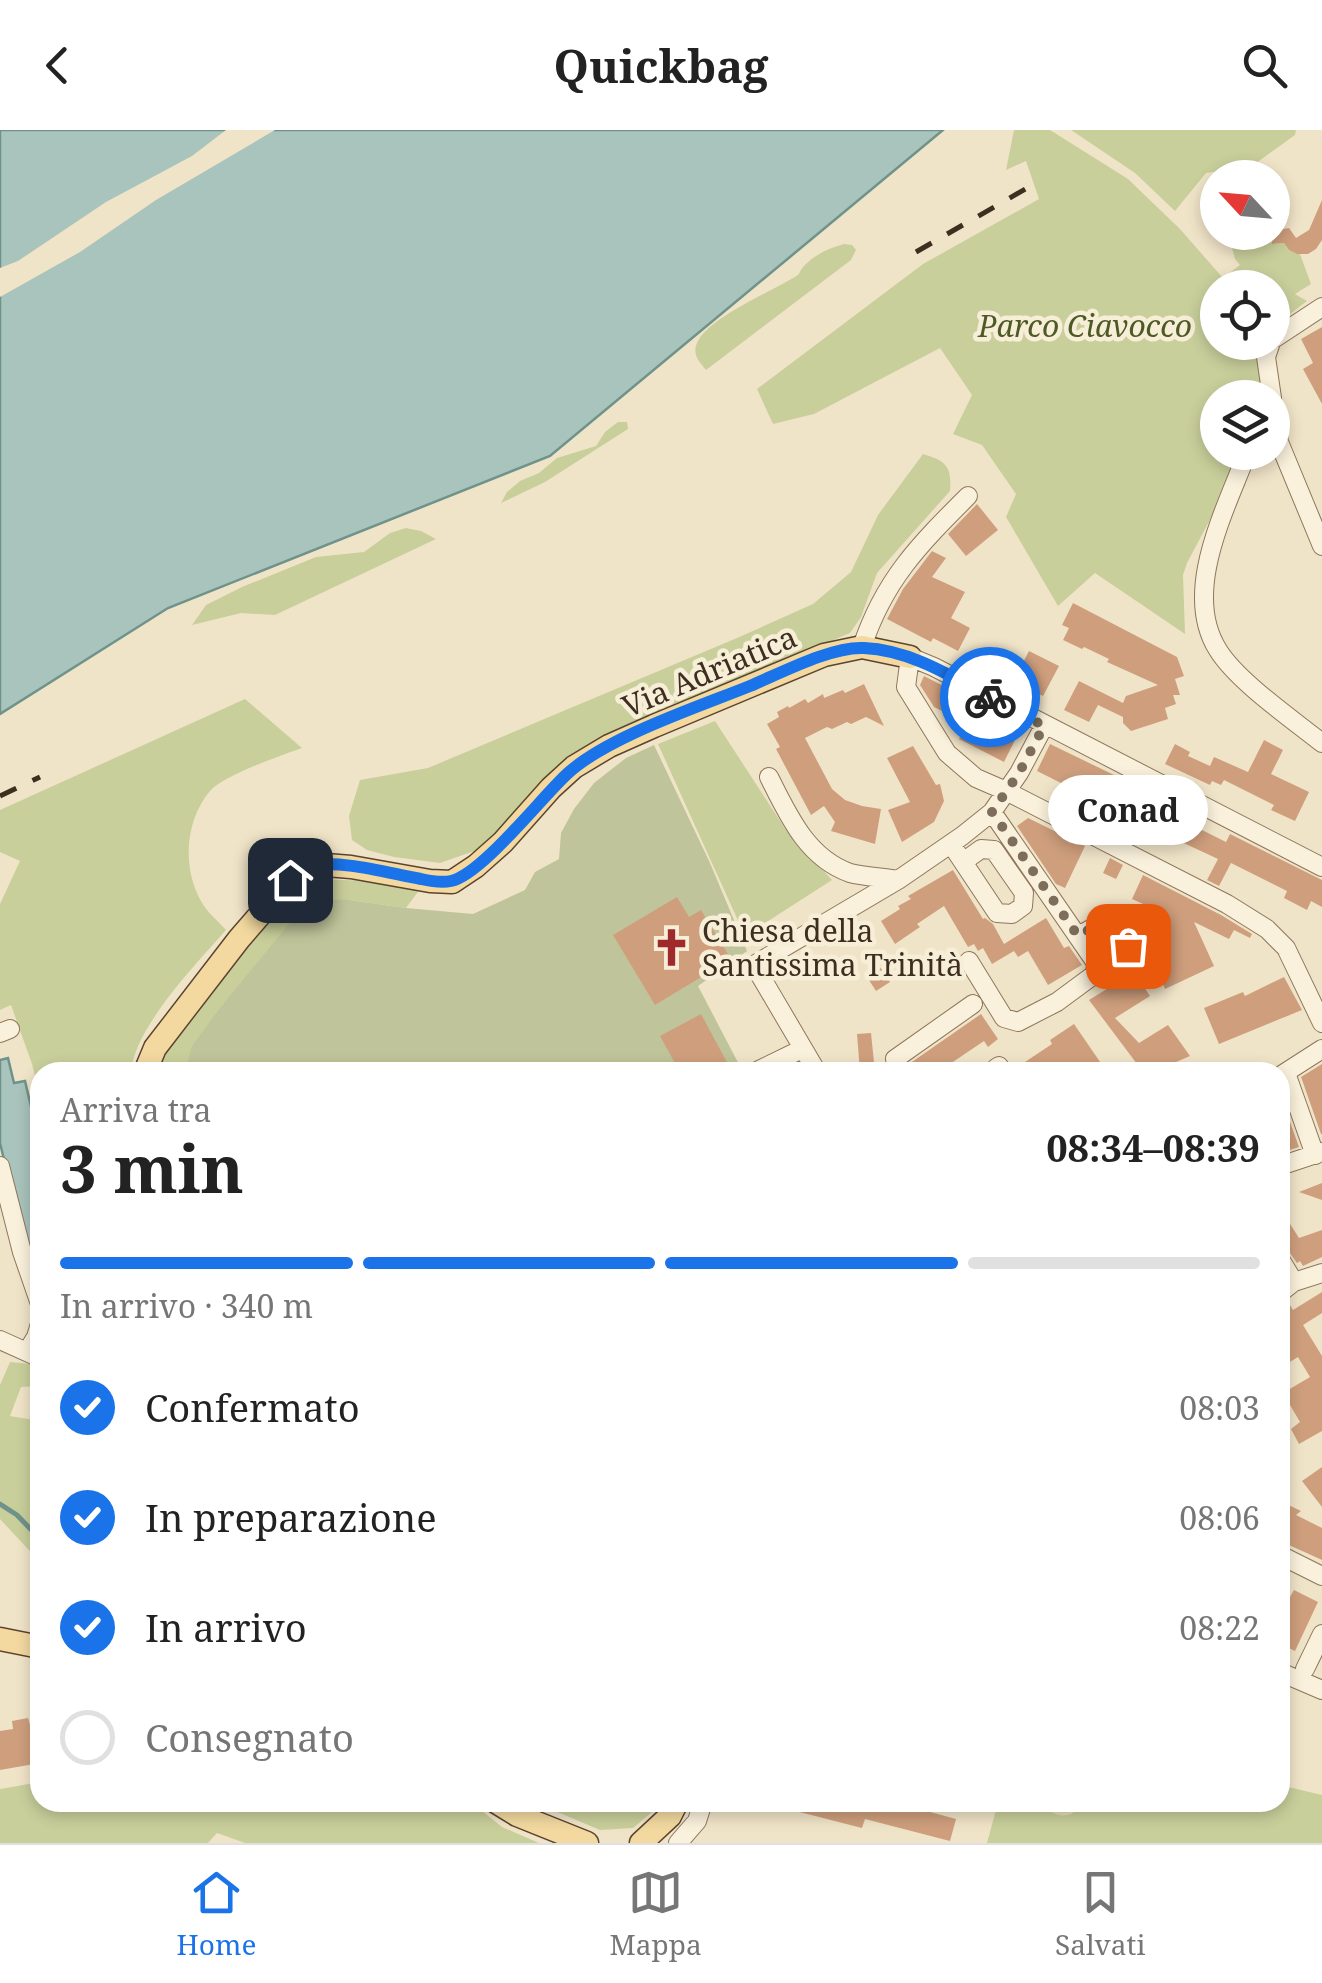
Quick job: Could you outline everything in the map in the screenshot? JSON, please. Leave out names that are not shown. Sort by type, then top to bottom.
[{"type":"main road","name":"Via Adriatica","points":[[149,1062],[155,1048],[238,938],[290,880],[306,868],[350,867],[452,882],[503,842],[574,768],[609,746],[824,655],[862,647],[910,657]]},
{"type":"main road","points":[[0,1640],[30,1645]]},
{"type":"main road","points":[[512,1812],[587,1843]]},
{"type":"main road","points":[[641,1843],[672,1812]]},
{"type":"street","points":[[1290,331],[1322,307]]},
{"type":"street","points":[[1290,469],[1322,546]]},
{"type":"street","points":[[1241,470],[1208,560],[1204,596],[1208,632],[1226,661],[1322,743]]},
{"type":"street","points":[[862,647],[870,622],[901,566],[968,496]]},
{"type":"street","points":[[1322,867],[910,657],[906,687],[947,753],[976,778],[1226,904],[1267,930],[1286,948],[1322,1022]]},
{"type":"street","points":[[811,1062],[754,965],[898,880],[992,812],[1044,726]]},
{"type":"street","points":[[769,777],[810,848],[832,866],[854,874],[898,880]]},
{"type":"street","points":[[969,961],[1004,1018],[1021,1022],[1095,974],[1096,963],[992,812]]},
{"type":"street","points":[[951,844],[963,862]]},
{"type":"street","points":[[1078,936],[1108,924],[1118,930],[1128,946]]},
{"type":"street","points":[[896,1062],[973,1004]]},
{"type":"street","points":[[774,1062],[802,1048]]},
{"type":"street","points":[[1290,1070],[1322,1048]]},
{"type":"street","points":[[1290,1090],[1319,1154],[1290,1163]]},
{"type":"street","points":[[0,1166],[30,1275]]},
{"type":"street","points":[[1290,1286],[1322,1273]]},
{"type":"street","points":[[0,1340],[30,1353]]},
{"type":"street","points":[[1290,1560],[1322,1576]]},
{"type":"street","points":[[1305,1669],[1322,1634]]},
{"type":"street","points":[[1290,1676],[1322,1690]]},
{"type":"street","points":[[678,1843],[699,1812]]},
{"type":"green space","name":"Parco Ciavocco","points":[[1014,130],[1050,130],[1128,179],[1216,270],[1200,270],[1200,360],[1257,360],[1260,380],[1200,380],[1200,470],[1234,470],[1183,575],[1185,634],[1095,573],[1058,606],[1006,517],[1016,494],[982,445],[953,434],[972,395],[940,348],[814,414],[773,424],[757,389],[923,264],[1039,199],[1026,161],[1006,170]]},
{"type":"green space","points":[[1071,130],[1296,130],[1295,135],[1260,160],[1200,160],[1200,180],[1175,211],[1135,173]]},
{"type":"green space","points":[[844,244],[856,250],[851,260],[706,370],[695,351],[713,324],[798,275],[817,256]]},
{"type":"green space","name":"Parco Ciavocco","points":[[1233,250],[1289,250],[1300,254],[1311,284],[1295,294],[1307,301],[1290,314],[1290,270],[1233,270],[1240,265]]},
{"type":"green space","points":[[618,422],[627,422],[628,429],[545,482],[501,503],[520,481],[539,473],[557,458],[596,446]]},
{"type":"green space","points":[[923,454],[946,466],[950,491],[877,573],[861,617],[850,633],[632,725],[483,848],[440,863],[367,850],[352,840],[349,816],[360,780],[428,768],[813,604],[851,572],[878,515]]},
{"type":"green space","points":[[406,528],[436,539],[275,615],[241,613],[192,625],[206,605],[242,587],[316,557],[364,552],[390,533]]},
{"type":"green space","points":[[245,699],[302,748],[253,766],[217,785],[195,816],[189,844],[191,874],[203,905],[226,930],[155,1016],[133,1062],[31,1062],[11,1005],[0,1010],[0,904],[20,861],[0,852],[0,810]]},
{"type":"green space","points":[[715,721],[786,830],[832,880],[745,936],[658,744]]},
{"type":"green space","points":[[654,745],[747,951],[698,986],[738,1062],[188,1062],[192,1046],[220,1008],[297,914],[317,899],[473,914],[525,890],[535,872],[559,859],[561,833],[574,809],[594,783],[626,758]]},
{"type":"green space","points":[[314,879],[372,881],[420,889],[406,908],[349,900],[190,1062],[157,1062],[288,892]]},
{"type":"green space","points":[[10,1362],[30,1364],[30,1387],[21,1387],[10,1416],[30,1419],[30,1551],[0,1519],[0,1385]]},
{"type":"green space","points":[[30,1784],[30,1812],[483,1812],[502,1827],[539,1843],[245,1843],[217,1833],[208,1843],[0,1843],[0,1789]]},
{"type":"green space","points":[[1290,1787],[1322,1795],[1322,1843],[987,1843],[995,1812],[1290,1812]]},
{"type":"green space","points":[[557,1812],[652,1812],[633,1828],[600,1830]]},
{"type":"water","points":[[0,130],[943,130],[550,456],[168,608],[0,714]]},
{"type":"water","points":[[8,1058],[14,1083],[25,1081],[30,1102],[30,1267],[0,1143],[0,1060]]},
{"type":"pier","points":[[226,130],[275,130],[156,200],[80,252],[0,297],[0,268],[18,261],[106,202],[192,156]]},
{"type":"building","points":[[1322,200],[1322,240],[1308,254],[1289,250],[1290,229],[1296,238],[1309,230]]},
{"type":"building","points":[[1322,327],[1322,404],[1303,369],[1313,363],[1301,339]]},
{"type":"building","points":[[977,504],[998,530],[966,556],[948,534]]},
{"type":"building","points":[[932,551],[946,558],[932,577],[965,592],[951,618],[970,628],[958,651],[887,619],[903,589]]},
{"type":"building","points":[[1073,603],[1177,657],[1184,676],[1175,679],[1180,695],[1173,695],[1176,704],[1165,708],[1168,719],[1131,731],[1123,717],[1098,705],[1089,722],[1064,710],[1079,681],[1123,703],[1126,696],[1158,685],[1063,640],[1069,628],[1062,625]]},
{"type":"building","points":[[1029,651],[1059,666],[1043,696],[1013,682]]},
{"type":"building","points":[[924,676],[1022,726],[1004,762],[959,739],[966,723],[934,707],[920,685]]},
{"type":"building","points":[[864,684],[884,726],[866,717],[832,729],[827,727],[805,738],[832,789],[845,800],[881,809],[875,844],[831,831],[835,822],[824,806],[811,815],[767,724],[788,706],[805,699],[808,703],[823,694],[824,698],[843,690],[845,693]]},
{"type":"building","points":[[1264,740],[1283,750],[1271,774],[1309,792],[1295,821],[1271,810],[1274,805],[1224,780],[1221,785],[1212,781],[1210,785],[1165,764],[1175,744],[1190,752],[1188,756],[1210,766],[1214,757],[1248,772]]},
{"type":"building","points":[[1050,744],[1143,789],[1136,803],[1183,828],[1188,817],[1203,824],[1200,829],[1226,842],[1230,834],[1322,880],[1322,907],[1311,901],[1307,910],[1284,898],[1287,891],[1231,863],[1219,886],[1207,880],[1218,859],[1128,817],[1124,826],[1112,820],[1121,799],[1099,788],[1096,796],[1089,793],[1078,814],[1056,803],[1065,785],[1037,771]]},
{"type":"building","points":[[913,746],[936,785],[940,784],[944,801],[934,822],[902,842],[888,810],[910,802],[887,758]]},
{"type":"building","points":[[1028,818],[1085,846],[1065,888],[1056,884],[1017,826]]},
{"type":"building","points":[[1110,858],[1123,865],[1116,879],[1103,873]]},
{"type":"building","points":[[953,870],[983,919],[993,924],[1004,944],[1046,918],[1064,948],[1069,946],[1082,965],[1048,985],[1028,951],[1018,957],[1014,951],[992,964],[983,948],[978,951],[974,944],[968,947],[944,906],[895,944],[881,921],[911,899],[908,896]]},
{"type":"building","points":[[1143,875],[1221,915],[1252,934],[1250,938],[1234,930],[1229,939],[1194,922],[1214,966],[1165,989],[1139,929],[1165,917],[1132,899]]},
{"type":"building","name":"Chiesa della Santissima Trinità","points":[[677,897],[689,917],[701,910],[731,959],[655,1005],[613,935]]},
{"type":"building","points":[[881,968],[890,982],[876,991],[867,977]]},
{"type":"building","points":[[1134,972],[1150,996],[1115,1018],[1139,1043],[1168,1025],[1190,1056],[1176,1062],[1136,1062],[1089,1000]]},
{"type":"building","points":[[1284,977],[1302,1010],[1219,1044],[1204,1008],[1243,992],[1245,996]]},
{"type":"building","points":[[701,1014],[727,1062],[674,1062],[660,1036]]},
{"type":"building","points":[[981,1014],[998,1039],[988,1047],[984,1041],[953,1062],[912,1062]]},
{"type":"building","points":[[1074,1024],[1100,1062],[1025,1062],[1052,1044],[1050,1040]]},
{"type":"building","points":[[871,1033],[874,1062],[859,1062],[857,1034]]},
{"type":"building","points":[[1322,1064],[1322,1134],[1321,1134],[1301,1077]]},
{"type":"building","points":[[1290,1122],[1299,1147],[1290,1150]]},
{"type":"building","points":[[1322,1183],[1322,1200],[1299,1192]]},
{"type":"building","points":[[1290,1224],[1299,1238],[1322,1230],[1322,1257],[1303,1266],[1300,1261],[1297,1263],[1290,1253]]},
{"type":"building","points":[[1322,1292],[1322,1313],[1303,1325],[1322,1356],[1322,1431],[1299,1444],[1291,1429],[1300,1422],[1290,1405],[1290,1389],[1310,1377],[1298,1357],[1290,1362],[1290,1305],[1293,1310]]},
{"type":"building","points":[[1322,1467],[1322,1507],[1302,1481]]},
{"type":"building","points":[[1290,1506],[1301,1511],[1296,1515],[1322,1528],[1322,1560],[1290,1546]]},
{"type":"building","points":[[1294,1590],[1318,1602],[1295,1651],[1290,1649],[1290,1597]]},
{"type":"building","points":[[28,1718],[30,1765],[0,1770],[0,1731],[13,1729],[12,1721]]},
{"type":"building","points":[[800,1812],[930,1812],[956,1819],[950,1841],[865,1819],[862,1828]]},
{"type":"waterway","points":[[0,1504],[30,1529]]},
{"type":"railway","points":[[916,252],[1034,184]]},
{"type":"railway","points":[[0,796],[40,777]]},
{"type":"way so far","points":[[990,697],[1044,726],[992,812],[1078,936],[1108,924],[1118,930],[1128,946]]},
{"type":"place","name":"Conad","points":[[1128,946]]},
{"type":"place","name":"Chiesa della Santissima Trinità","points":[[672,947]]},
{"type":"route","points":[[290,880],[306,868],[326,865],[452,882],[503,842],[574,768],[609,746],[824,655],[862,647],[910,657],[990,697]]}]
